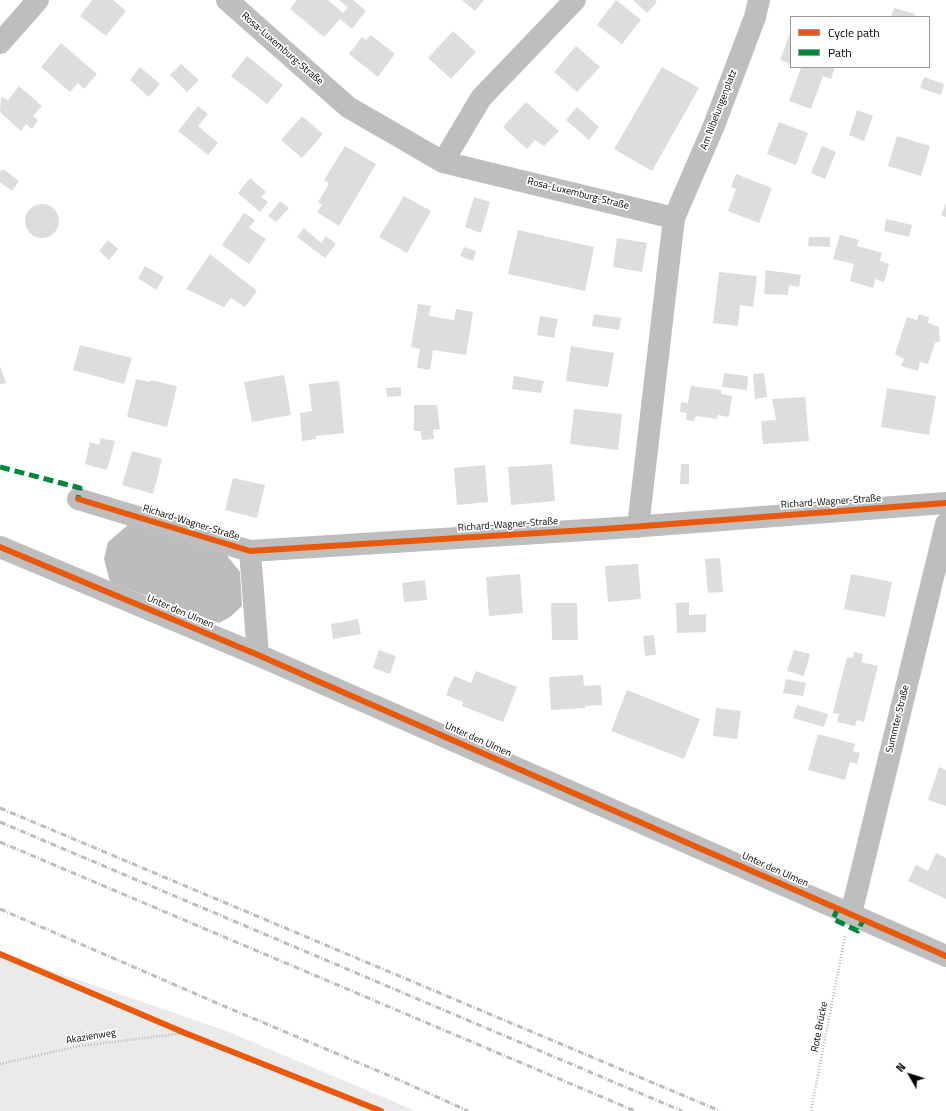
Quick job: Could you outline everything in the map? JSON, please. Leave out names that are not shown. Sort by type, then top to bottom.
[{"type":"street","points":[[0,43],[38,0]]},
{"type":"street","name":"Rosa-Luxemburg-Straße","points":[[227,0],[348,107],[443,162],[674,218]]},
{"type":"street","points":[[443,162],[481,98],[574,0]]},
{"type":"street","name":"Am Nibelungenplatz","points":[[674,218],[713,128],[755,18],[759,0]]},
{"type":"street","points":[[638,527],[674,218]]},
{"type":"street","name":"Richard-Wagner-Straße","points":[[78,499],[250,551],[638,527],[946,504]]},
{"type":"street","name":"Summter Straße","points":[[851,914],[946,524]]},
{"type":"street","name":"Unter den Ulmen","points":[[0,547],[258,655],[946,956]]},
{"type":"street","points":[[250,551],[258,655]]},
{"type":"shaded area","points":[[128,525],[225,553],[240,572],[242,606],[230,617],[219,623],[110,582],[104,559],[108,542]]},
{"type":"shaded area","points":[[0,953],[224,1030],[416,1111],[0,1111]]},
{"type":"building","points":[[92,0],[113,0],[126,11],[106,36],[80,16]]},
{"type":"building","points":[[297,0],[328,0],[343,13],[348,7],[339,0],[353,0],[366,11],[352,29],[340,19],[324,37],[290,9]]},
{"type":"building","points":[[462,0],[484,0],[475,11]]},
{"type":"building","points":[[616,0],[641,20],[622,44],[597,25]]},
{"type":"building","points":[[633,0],[655,0],[657,2],[647,13]]},
{"type":"building","points":[[894,8],[915,14],[914,16],[891,16]]},
{"type":"building","points":[[453,31],[476,52],[451,79],[428,58]]},
{"type":"building","points":[[790,34],[790,64],[780,60]]},
{"type":"building","points":[[371,35],[395,54],[378,77],[349,54],[362,37],[366,40]]},
{"type":"building","points":[[61,43],[97,74],[84,89],[78,83],[70,92],[41,67]]},
{"type":"building","points":[[576,46],[600,67],[577,92],[554,72]]},
{"type":"building","points":[[247,56],[283,85],[267,104],[231,76]]},
{"type":"building","points":[[181,64],[199,80],[187,92],[170,75]]},
{"type":"building","points":[[140,67],[160,84],[149,97],[130,80]]},
{"type":"building","points":[[662,67],[699,88],[652,171],[614,149]]},
{"type":"building","points":[[801,68],[835,68],[831,79],[823,76],[811,109],[789,101]]},
{"type":"building","points":[[924,77],[944,84],[941,95],[920,88]]},
{"type":"building","points":[[19,86],[42,106],[33,116],[38,120],[32,129],[26,124],[21,131],[0,112],[1,97],[8,100]]},
{"type":"building","points":[[526,102],[559,131],[544,146],[535,140],[527,149],[503,127]]},
{"type":"building","points":[[198,106],[208,114],[198,126],[218,143],[208,155],[178,131]]},
{"type":"building","points":[[577,107],[599,127],[589,140],[566,120]]},
{"type":"building","points":[[857,110],[873,116],[864,141],[849,135]]},
{"type":"building","points":[[302,116],[323,134],[302,158],[281,140]]},
{"type":"building","points":[[779,122],[808,133],[796,165],[767,154]]},
{"type":"building","points":[[897,136],[930,146],[921,176],[888,166]]},
{"type":"building","points":[[345,146],[376,164],[339,226],[317,212],[322,205],[318,202],[329,184],[324,180]]},
{"type":"building","points":[[822,146],[836,152],[825,179],[811,173]]},
{"type":"building","points":[[3,169],[19,181],[12,191],[0,182],[0,172]]},
{"type":"building","points":[[736,174],[772,188],[759,223],[728,211],[736,189],[731,187]]},
{"type":"building","points":[[250,178],[266,192],[261,197],[268,202],[260,212],[238,193]]},
{"type":"building","points":[[404,196],[431,211],[407,253],[379,237]]},
{"type":"building","points":[[474,197],[490,202],[481,233],[465,227]]},
{"type":"building","points":[[280,201],[289,208],[276,222],[268,216]]},
{"type":"building","points":[[946,203],[946,217],[941,215]]},
{"type":"building","points":[[42,204],[54,209],[59,221],[54,233],[42,238],[30,233],[25,221],[30,209]]},
{"type":"building","points":[[244,213],[255,220],[249,228],[266,239],[249,264],[222,245]]},
{"type":"building","points":[[886,219],[912,225],[909,237],[884,231]]},
{"type":"building","points":[[304,228],[321,243],[326,236],[336,244],[325,258],[297,237]]},
{"type":"building","points":[[518,230],[594,247],[585,291],[508,274]]},
{"type":"building","points":[[840,235],[859,240],[857,246],[882,253],[880,261],[889,264],[884,282],[875,279],[873,288],[850,281],[854,264],[833,259]]},
{"type":"building","points":[[809,237],[830,237],[830,247],[808,246]]},
{"type":"building","points":[[617,238],[647,243],[642,272],[613,267]]},
{"type":"building","points":[[108,240],[118,249],[109,260],[99,251]]},
{"type":"building","points":[[464,247],[476,251],[473,261],[460,256]]},
{"type":"building","points":[[210,254],[257,291],[245,307],[231,298],[224,307],[186,289]]},
{"type":"building","points":[[145,266],[164,277],[156,290],[138,278]]},
{"type":"building","points":[[766,270],[801,275],[799,287],[789,285],[788,295],[764,294]]},
{"type":"building","points":[[719,272],[757,276],[753,307],[740,305],[738,326],[713,323]]},
{"type":"building","points":[[418,304],[431,306],[429,316],[454,320],[456,309],[473,312],[466,355],[433,350],[430,370],[417,368],[420,349],[411,347]]},
{"type":"building","points":[[594,314],[621,318],[619,330],[592,326]]},
{"type":"building","points":[[919,314],[929,317],[928,323],[939,327],[940,341],[935,343],[928,364],[920,362],[918,371],[901,366],[904,359],[895,354],[907,317],[917,320]]},
{"type":"building","points":[[540,316],[558,319],[554,338],[537,335]]},
{"type":"building","points":[[80,345],[132,358],[124,384],[73,370]]},
{"type":"building","points":[[571,346],[614,353],[608,387],[566,381]]},
{"type":"building","points":[[0,366],[6,383],[0,384]]},
{"type":"building","points":[[724,373],[748,376],[747,390],[722,387]]},
{"type":"building","points":[[764,373],[767,397],[755,399],[753,374]]},
{"type":"building","points":[[284,375],[291,415],[252,422],[244,382]]},
{"type":"building","points":[[514,376],[544,381],[541,393],[512,389]]},
{"type":"building","points":[[136,379],[150,382],[151,380],[177,386],[167,427],[127,417]]},
{"type":"building","points":[[339,381],[344,433],[316,436],[316,439],[302,441],[300,413],[312,411],[309,384]]},
{"type":"building","points":[[691,386],[721,390],[721,394],[732,396],[729,417],[718,415],[717,419],[696,416],[694,421],[686,420],[687,413],[680,412],[681,402],[688,403]]},
{"type":"building","points":[[401,387],[401,396],[387,397],[386,388]]},
{"type":"building","points":[[887,388],[936,396],[929,435],[881,427]]},
{"type":"building","points":[[805,397],[809,441],[763,444],[761,421],[776,420],[772,399]]},
{"type":"building","points":[[414,405],[437,405],[440,429],[433,430],[434,439],[422,440],[421,431],[414,431]]},
{"type":"building","points":[[574,409],[622,414],[618,450],[570,444]]},
{"type":"building","points":[[101,438],[115,441],[107,470],[85,464],[90,442],[99,445]]},
{"type":"building","points":[[132,451],[162,459],[153,494],[122,485]]},
{"type":"building","points":[[552,464],[555,501],[511,505],[508,467]]},
{"type":"building","points":[[681,464],[689,464],[689,484],[680,484]]},
{"type":"building","points":[[485,465],[488,502],[457,505],[454,468]]},
{"type":"building","points":[[233,478],[265,485],[257,518],[225,510]]},
{"type":"building","points":[[720,558],[723,592],[708,593],[705,559]]},
{"type":"building","points":[[638,564],[641,599],[608,602],[605,566]]},
{"type":"building","points":[[520,574],[523,613],[489,616],[486,577]]},
{"type":"building","points":[[851,574],[892,582],[885,617],[844,609]]},
{"type":"building","points":[[425,580],[427,600],[404,602],[402,583]]},
{"type":"building","points":[[689,602],[689,615],[706,614],[706,632],[677,633],[676,603]]},
{"type":"building","points":[[551,603],[577,603],[578,640],[552,640]]},
{"type":"building","points":[[358,619],[361,634],[333,639],[331,624]]},
{"type":"building","points":[[654,635],[656,655],[645,656],[643,636]]},
{"type":"building","points":[[379,650],[396,656],[390,674],[373,668]]},
{"type":"building","points":[[794,650],[810,654],[804,676],[787,671]]},
{"type":"building","points":[[854,652],[863,654],[861,662],[878,666],[864,722],[857,720],[855,726],[837,722],[839,714],[833,713],[847,657],[853,658]]},
{"type":"building","points":[[476,671],[517,687],[503,722],[462,706],[463,702],[446,695],[454,676],[471,683]]},
{"type":"building","points":[[583,675],[584,686],[601,685],[602,705],[585,706],[585,708],[551,710],[549,677]]},
{"type":"building","points":[[786,679],[806,683],[803,696],[783,693]]},
{"type":"building","points":[[627,690],[700,719],[684,759],[611,731]]},
{"type":"building","points":[[797,705],[828,714],[824,727],[793,718]]},
{"type":"building","points":[[716,708],[741,711],[737,739],[713,736]]},
{"type":"building","points":[[818,734],[855,744],[853,751],[860,753],[857,764],[850,762],[845,780],[808,770]]},
{"type":"building","points":[[939,767],[946,770],[946,806],[928,800]]},
{"type":"building","points":[[936,853],[946,858],[946,899],[908,881],[916,865],[928,871]]},
{"type":"railway","points":[[0,808],[720,1111]]},
{"type":"railway","points":[[0,822],[682,1111]]},
{"type":"railway","points":[[0,842],[635,1111]]},
{"type":"railway","points":[[0,909],[390,1076],[468,1111]]},
{"type":"marked path","points":[[0,467],[80,488],[78,499]]},
{"type":"marked path","points":[[838,908],[833,919],[858,931],[863,920]]},
{"type":"cycle path","points":[[78,499],[250,551],[618,528],[946,503]]},
{"type":"cycle path","points":[[0,547],[258,655],[946,956]]},
{"type":"cycle path","points":[[0,954],[185,1033],[381,1111]]}]
